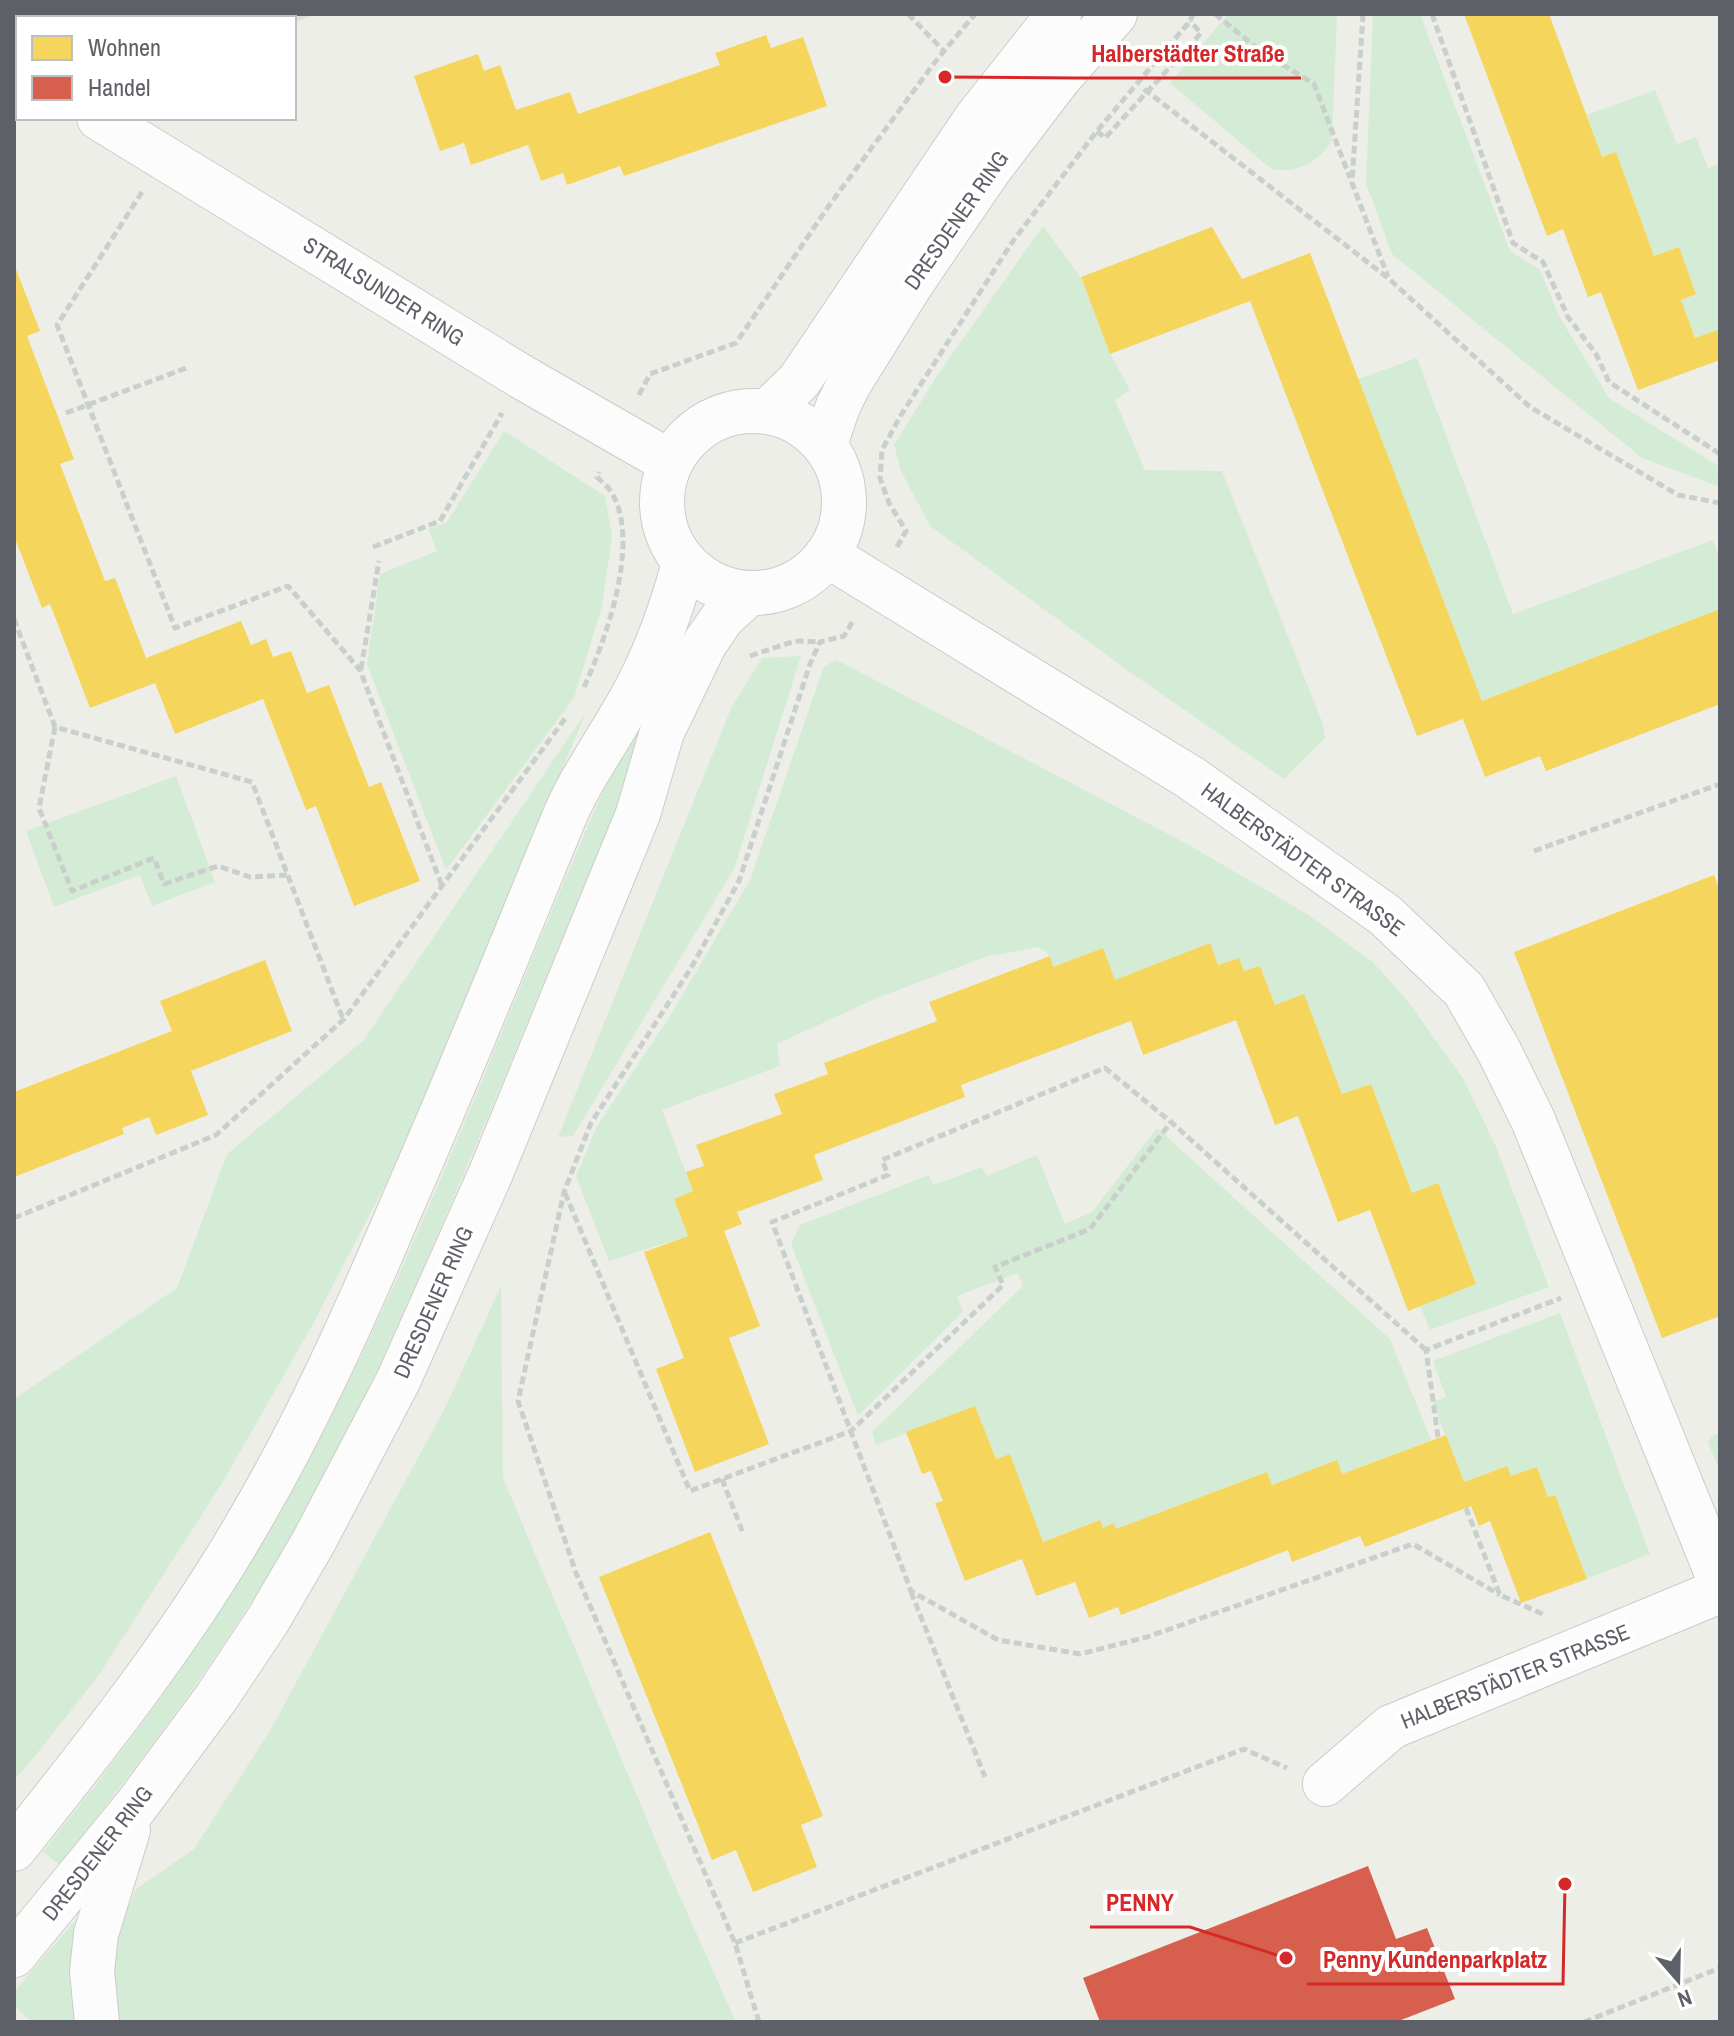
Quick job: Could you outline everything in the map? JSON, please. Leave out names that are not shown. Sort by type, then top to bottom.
[{"type":"street","name":"DRESDENER RING","points":[[768,411],[799,381],[975,120],[1059,14]]},
{"type":"street","name":"DRESDENER RING","points":[[825,445],[850,382],[911,284],[988,171],[1059,78],[1115,14]]},
{"type":"street","name":"STRALSUNDER RING","points":[[102,120],[522,377],[670,462]]},
{"type":"street","points":[[738,411],[768,411],[790,417],[809,429],[825,445],[837,466],[844,489],[844,512],[839,534],[812,572],[793,584],[771,592],[749,593],[725,589],[703,579],[684,563],[669,540],[662,515],[662,488],[670,462],[687,438],[710,420],[738,411]]},
{"type":"street","name":"HALBERSTÄDTER STRASSE","points":[[827,555],[1191,778],[1385,915],[1464,990],[1533,1120],[1720,1581]]},
{"type":"street","points":[[14,1849],[86,1759],[188,1620],[245,1529],[302,1425],[357,1309],[434,1132],[576,788],[623,715],[666,624],[684,563]]},
{"type":"street","name":"DRESDENER RING","points":[[14,1955],[136,1806],[216,1698],[268,1620],[314,1541],[398,1381],[490,1175],[638,814],[662,732],[705,643],[723,617],[749,593]]},
{"type":"street","name":"HALBERSTÄDTER STRASSE","points":[[1325,1784],[1391,1727],[1720,1591]]},
{"type":"street","points":[[14,1801],[86,1759]]},
{"type":"street","points":[[97,2022],[92,1971],[96,1934],[136,1806]]},
{"type":"path","points":[[908,14],[944,51]]},
{"type":"path","points":[[578,700],[600,652],[624,548],[621,520],[613,493],[597,477],[650,374],[736,343],[828,207],[975,14]]},
{"type":"path","points":[[759,2022],[735,1943],[576,1573],[518,1401],[564,1192],[591,1123],[691,968],[739,881],[810,664],[820,642],[844,636],[906,531],[889,503],[880,478],[882,450],[901,415],[1013,241],[1097,131],[1193,14]]},
{"type":"path","points":[[1215,14],[1262,52],[1314,84],[1388,278]]},
{"type":"path","points":[[1352,183],[1363,14]]},
{"type":"path","points":[[1432,14],[1513,243],[1543,262],[1568,317],[1596,354],[1609,382],[1720,454]]},
{"type":"path","points":[[1097,131],[1105,138],[1201,33],[1190,21]]},
{"type":"path","points":[[1146,90],[1388,278],[1530,407],[1678,495],[1720,503]]},
{"type":"path","points":[[164,157],[57,325],[87,404],[175,628],[288,586],[360,670],[442,887]]},
{"type":"path","points":[[66,413],[189,367]]},
{"type":"path","points":[[373,547],[440,521],[522,377]]},
{"type":"path","points":[[360,670],[379,561]]},
{"type":"path","points":[[14,619],[55,727],[39,808],[72,891],[154,858],[164,884],[218,866],[250,877],[288,875]]},
{"type":"path","points":[[14,1218],[216,1135],[344,1019],[569,712]]},
{"type":"path","points":[[55,727],[252,782],[344,1019]]},
{"type":"path","points":[[1534,851],[1720,784]]},
{"type":"path","points":[[985,1777],[911,1591],[772,1222],[888,1175],[882,1160],[1105,1068],[1171,1122],[1426,1350],[1438,1437]]},
{"type":"path","points":[[564,1192],[690,1491],[851,1431],[1003,1285],[995,1267],[1090,1229],[1171,1122]]},
{"type":"path","points":[[1426,1350],[1599,1283]]},
{"type":"path","points":[[722,1479],[743,1533]]},
{"type":"path","points":[[1466,1508],[1500,1595]]},
{"type":"path","points":[[911,1591],[998,1640],[1080,1654],[1147,1637],[1413,1544],[1500,1595],[1573,1626],[1582,1649]]},
{"type":"path","points":[[735,1943],[1244,1749],[1325,1784]]},
{"type":"path","points":[[1584,2022],[1720,1968]]},
{"type":"shaded area","points":[[24,14],[316,14],[296,21],[296,16]]},
{"type":"green space","points":[[1228,14],[1337,14],[1332,141],[1306,165],[1289,170],[1271,169],[1170,83]]},
{"type":"green space","points":[[1373,14],[1420,14],[1510,251],[1540,270],[1559,316],[1609,398],[1720,467],[1720,487],[1642,458],[1392,254],[1366,183]]},
{"type":"green space","points":[[1655,90],[1677,144],[1696,137],[1708,168],[1720,163],[1720,329],[1695,338],[1681,300],[1696,293],[1679,248],[1654,256],[1616,153],[1602,157],[1587,115]]},
{"type":"green space","points":[[1043,226],[1081,277],[1110,353],[1130,390],[1115,400],[1145,470],[1222,471],[1323,724],[1325,738],[1284,779],[1127,670],[930,526],[901,471],[894,445],[938,374]]},
{"type":"green space","points":[[1417,358],[1513,614],[1713,540],[1720,558],[1720,609],[1482,701],[1358,379]]},
{"type":"green space","points":[[504,431],[605,496],[612,536],[602,606],[574,698],[446,870],[367,664],[380,574],[437,551],[428,529],[447,522]]},
{"type":"green space","points":[[801,656],[734,869],[573,1136],[558,1137],[732,706],[762,658]]},
{"type":"green space","points":[[837,660],[1189,845],[1307,914],[1373,962],[1407,1000],[1464,1080],[1497,1149],[1549,1287],[1430,1330],[1420,1306],[1476,1284],[1438,1184],[1412,1193],[1371,1084],[1342,1094],[1304,995],[1275,1005],[1260,966],[1244,971],[1239,958],[1218,965],[1210,944],[1115,980],[1103,948],[1053,967],[1050,956],[1039,947],[988,956],[877,998],[777,1044],[780,1066],[662,1110],[693,1191],[674,1199],[688,1236],[609,1261],[576,1176],[597,1126],[670,1016],[750,880],[824,666]]},
{"type":"green space","points":[[586,712],[414,1129],[313,1324],[224,1480],[99,1675],[23,1771],[14,1778],[14,1399],[177,1288],[227,1154],[363,1041]]},
{"type":"green space","points":[[655,718],[437,1236],[339,1447],[269,1573],[213,1660],[60,1865],[43,1852],[137,1729],[226,1603],[279,1514],[330,1418],[423,1221],[635,719]]},
{"type":"green space","points":[[176,776],[215,882],[152,906],[140,875],[54,907],[26,831]]},
{"type":"green space","points":[[1157,1128],[1390,1339],[1431,1440],[1342,1474],[1337,1460],[1272,1485],[1267,1472],[1116,1529],[1114,1523],[1103,1528],[1099,1520],[1043,1542],[1010,1454],[996,1459],[975,1406],[876,1445],[872,1432],[1023,1286],[1018,1273],[957,1296],[963,1312],[858,1416],[791,1244],[800,1225],[929,1175],[933,1185],[982,1167],[987,1176],[1037,1155],[1065,1224],[1092,1212]]},
{"type":"green space","points":[[501,1286],[503,1478],[736,2022],[113,2022],[107,1974],[118,1928],[136,1889],[194,1849],[271,1729],[446,1406]]},
{"type":"green space","points":[[1560,1313],[1650,1554],[1587,1579],[1555,1495],[1548,1497],[1537,1467],[1511,1476],[1506,1466],[1464,1482],[1432,1402],[1446,1397],[1433,1361]]},
{"type":"green space","points":[[1720,1433],[1720,1473],[1708,1442]]},
{"type":"green space","points":[[73,1923],[83,1930],[79,2022],[32,2022],[14,2006],[14,1992]]},
{"type":"building: Wohnen","points":[[1464,14],[1549,14],[1602,157],[1616,152],[1654,256],[1679,247],[1696,294],[1681,300],[1695,338],[1720,329],[1720,360],[1638,390],[1601,292],[1588,297],[1563,229],[1547,236]]},
{"type":"building: Wohnen","points":[[766,35],[771,48],[803,37],[827,106],[624,176],[620,166],[567,185],[563,173],[541,181],[528,145],[471,165],[464,143],[440,151],[414,76],[478,54],[484,71],[500,65],[516,110],[570,92],[578,114],[720,65],[715,53]]},
{"type":"building: Wohnen","points":[[1212,227],[1242,279],[1310,253],[1482,701],[1720,609],[1720,704],[1546,771],[1540,756],[1485,777],[1463,719],[1417,736],[1250,301],[1110,354],[1081,277]]},
{"type":"building: Wohnen","points":[[14,264],[40,331],[27,336],[74,459],[60,464],[105,581],[115,578],[146,658],[241,621],[251,645],[266,639],[273,657],[291,651],[307,693],[329,685],[369,787],[381,782],[420,881],[354,906],[316,806],[306,810],[263,699],[175,734],[155,683],[90,708],[50,604],[42,608],[14,536]]},
{"type":"building: Wohnen","points":[[1714,875],[1720,891],[1720,1316],[1662,1338],[1514,952]]},
{"type":"building: Wohnen","points":[[1210,943],[1218,965],[1239,958],[1244,971],[1260,966],[1275,1005],[1304,994],[1342,1094],[1371,1084],[1412,1193],[1438,1183],[1476,1284],[1408,1311],[1370,1210],[1338,1222],[1298,1116],[1275,1125],[1236,1020],[1143,1055],[1131,1021],[961,1085],[965,1097],[814,1155],[823,1180],[737,1212],[742,1224],[724,1231],[760,1326],[729,1338],[769,1444],[695,1472],[656,1369],[684,1358],[644,1252],[688,1236],[674,1199],[693,1191],[686,1172],[704,1166],[696,1145],[782,1114],[774,1094],[828,1074],[824,1063],[937,1021],[929,1002],[1050,956],[1053,967],[1103,948],[1115,980]]},
{"type":"building: Wohnen","points":[[265,960],[292,1031],[191,1071],[208,1115],[156,1135],[149,1117],[122,1128],[124,1134],[14,1177],[14,1092],[172,1031],[160,1001]]},
{"type":"building: Wohnen","points":[[975,1406],[996,1459],[1010,1454],[1043,1542],[1100,1520],[1103,1528],[1114,1523],[1116,1529],[1267,1472],[1272,1485],[1337,1460],[1342,1474],[1446,1435],[1464,1482],[1507,1466],[1511,1476],[1537,1467],[1548,1497],[1555,1495],[1587,1579],[1521,1603],[1490,1521],[1479,1526],[1471,1506],[1365,1547],[1360,1536],[1292,1562],[1288,1550],[1121,1615],[1118,1607],[1089,1618],[1075,1582],[1036,1596],[1022,1559],[965,1581],[935,1503],[943,1501],[931,1471],[922,1474],[906,1432]]},
{"type":"building: Wohnen","points":[[710,1532],[823,1816],[801,1825],[817,1867],[753,1892],[736,1850],[712,1860],[599,1577]]},
{"type":"building: Handel","points":[[1368,1866],[1396,1939],[1427,1928],[1455,1999],[1396,2022],[1100,2022],[1083,1978]]},
{"type":"place","name":"Halberstädter Straße","points":[[945,77]]},
{"type":"place","name":"Penny Kundenparkplatz","points":[[1565,1884]]},
{"type":"place","name":"PENNY","points":[[1286,1958]]}]
